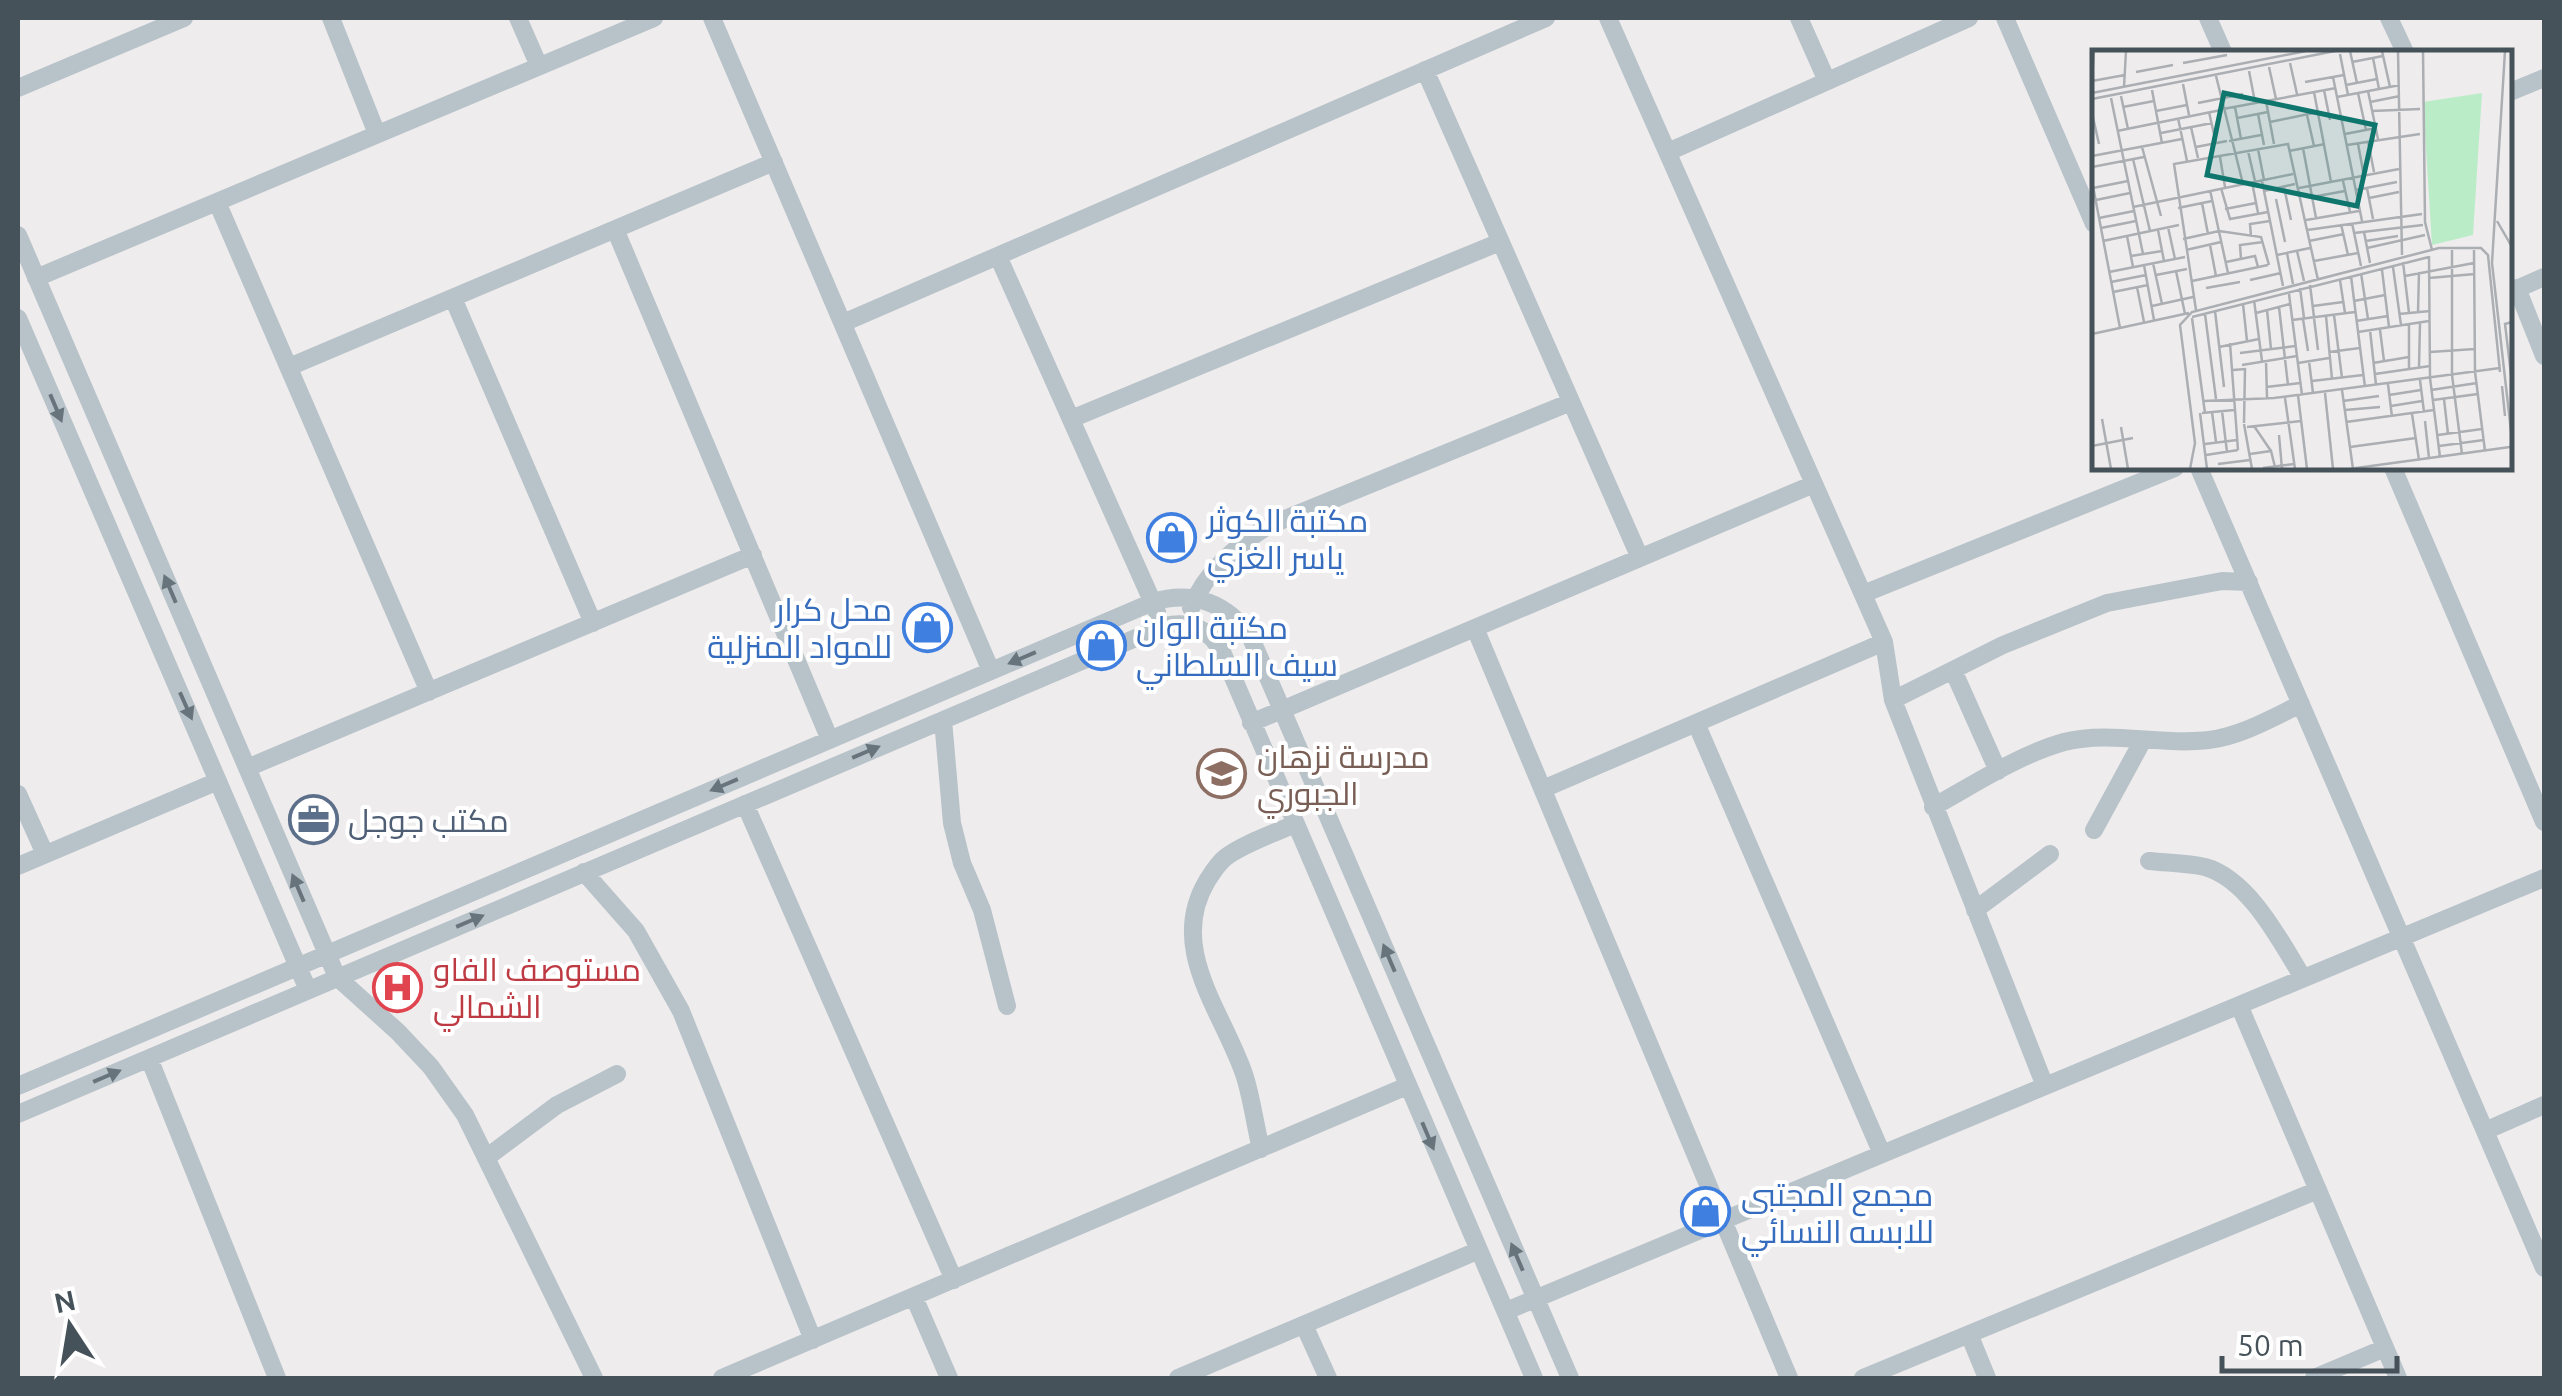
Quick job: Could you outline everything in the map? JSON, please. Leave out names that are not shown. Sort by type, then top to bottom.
[{"type":"street","points":[[18,88],[143,25],[184,18]]},
{"type":"street","points":[[331,18],[377,134]]},
{"type":"street","points":[[518,18],[539,66]]},
{"type":"street","points":[[36,278],[654,18]]},
{"type":"street","points":[[712,18],[991,672]]},
{"type":"street","points":[[842,323],[1546,18]]},
{"type":"street","points":[[1608,18],[1884,642],[1893,700],[2045,1086]]},
{"type":"street","points":[[1800,18],[1827,81]]},
{"type":"street","points":[[1668,152],[1969,18]]},
{"type":"street","points":[[2005,18],[2092,219]]},
{"type":"street","points":[[2208,18],[2222,50]]},
{"type":"street","points":[[2389,18],[2403,50]]},
{"type":"street","points":[[1424,70],[1640,558]]},
{"type":"street","points":[[2512,91],[2544,78]]},
{"type":"street","points":[[289,367],[774,162]]},
{"type":"street","points":[[217,202],[430,692]]},
{"type":"street","points":[[615,229],[830,740]]},
{"type":"street","points":[[18,235],[337,977],[398,1032],[431,1068],[465,1116],[594,1378]]},
{"type":"street","points":[[1071,420],[1500,242]]},
{"type":"street","points":[[998,256],[1164,626]]},
{"type":"street","points":[[2544,277],[2513,290],[2544,356]]},
{"type":"street","points":[[453,298],[592,623]]},
{"type":"street","points":[[18,318],[308,990]]},
{"type":"street","points":[[1188,623],[1195,598],[1227,555],[1268,526],[1571,402]]},
{"type":"street","points":[[1863,594],[2170,470]]},
{"type":"street","points":[[2200,470],[2544,1268]]},
{"type":"street","points":[[2394,470],[2544,822]]},
{"type":"street","points":[[1251,722],[1814,484]]},
{"type":"street","points":[[247,768],[753,556]]},
{"type":"street","points":[[1893,700],[2004,645],[2108,603],[2222,581],[2249,582]]},
{"type":"street","points":[[18,1086],[1153,602],[1195,598],[1222,607],[1243,626],[1570,1378]]},
{"type":"street","points":[[18,1114],[1164,626],[1188,623],[1218,644],[1534,1378]]},
{"type":"street","points":[[1475,628],[1789,1378]]},
{"type":"street","points":[[1543,789],[1884,642]]},
{"type":"street","points":[[1953,670],[1998,771]]},
{"type":"street","points":[[1934,807],[1998,771],[2063,742],[2099,737],[2209,740],[2243,731],[2301,704]]},
{"type":"street","points":[[943,720],[952,823],[962,863],[982,910],[1008,1006]]},
{"type":"street","points":[[1696,723],[1882,1154]]},
{"type":"street","points":[[2094,830],[2143,740]]},
{"type":"street","points":[[18,866],[218,780]]},
{"type":"street","points":[[18,794],[45,854]]},
{"type":"street","points":[[745,804],[954,1280]]},
{"type":"street","points":[[1260,1149],[1246,1078],[1201,976],[1192,948],[1190,922],[1196,900],[1226,856],[1295,824]]},
{"type":"street","points":[[1974,910],[2050,854]]},
{"type":"street","points":[[2149,861],[2207,868],[2234,883],[2263,915],[2304,978]]},
{"type":"street","points":[[584,872],[636,931],[681,1011],[813,1340]]},
{"type":"street","points":[[1506,1312],[2544,878]]},
{"type":"street","points":[[2239,1005],[2398,1378]]},
{"type":"street","points":[[149,1058],[276,1378]]},
{"type":"street","points":[[486,1158],[558,1104],[617,1074]]},
{"type":"street","points":[[722,1378],[762,1371],[813,1340],[1407,1086]]},
{"type":"street","points":[[2485,1131],[2544,1105]]},
{"type":"street","points":[[1863,1378],[2318,1190]]},
{"type":"street","points":[[1178,1378],[1478,1251]]},
{"type":"street","points":[[914,1297],[950,1378]]},
{"type":"street","points":[[1304,1324],[1328,1378]]},
{"type":"street","points":[[1969,1334],[1987,1378]]},
{"type":"street","points":[[2314,1378],[2385,1348]]},
{"type":"place","name":"مكتبة الكوثر ياسر الغزي","points":[[1172,538]]},
{"type":"place","name":"محل كرار للمواد المنزلية","points":[[927,627]]},
{"type":"place","name":"مكتبة الوان سيف السلطاني","points":[[1101,645]]},
{"type":"place","name":"مدرسة نزهان الجبوري","points":[[1222,774]]},
{"type":"place","name":"مكتب جوجل","points":[[313,820]]},
{"type":"place","name":"مستوصف الفاو الشمالي","points":[[398,987]]},
{"type":"place","name":"مجمع المجتبى للابسه النسائي","points":[[1706,1212]]}]
